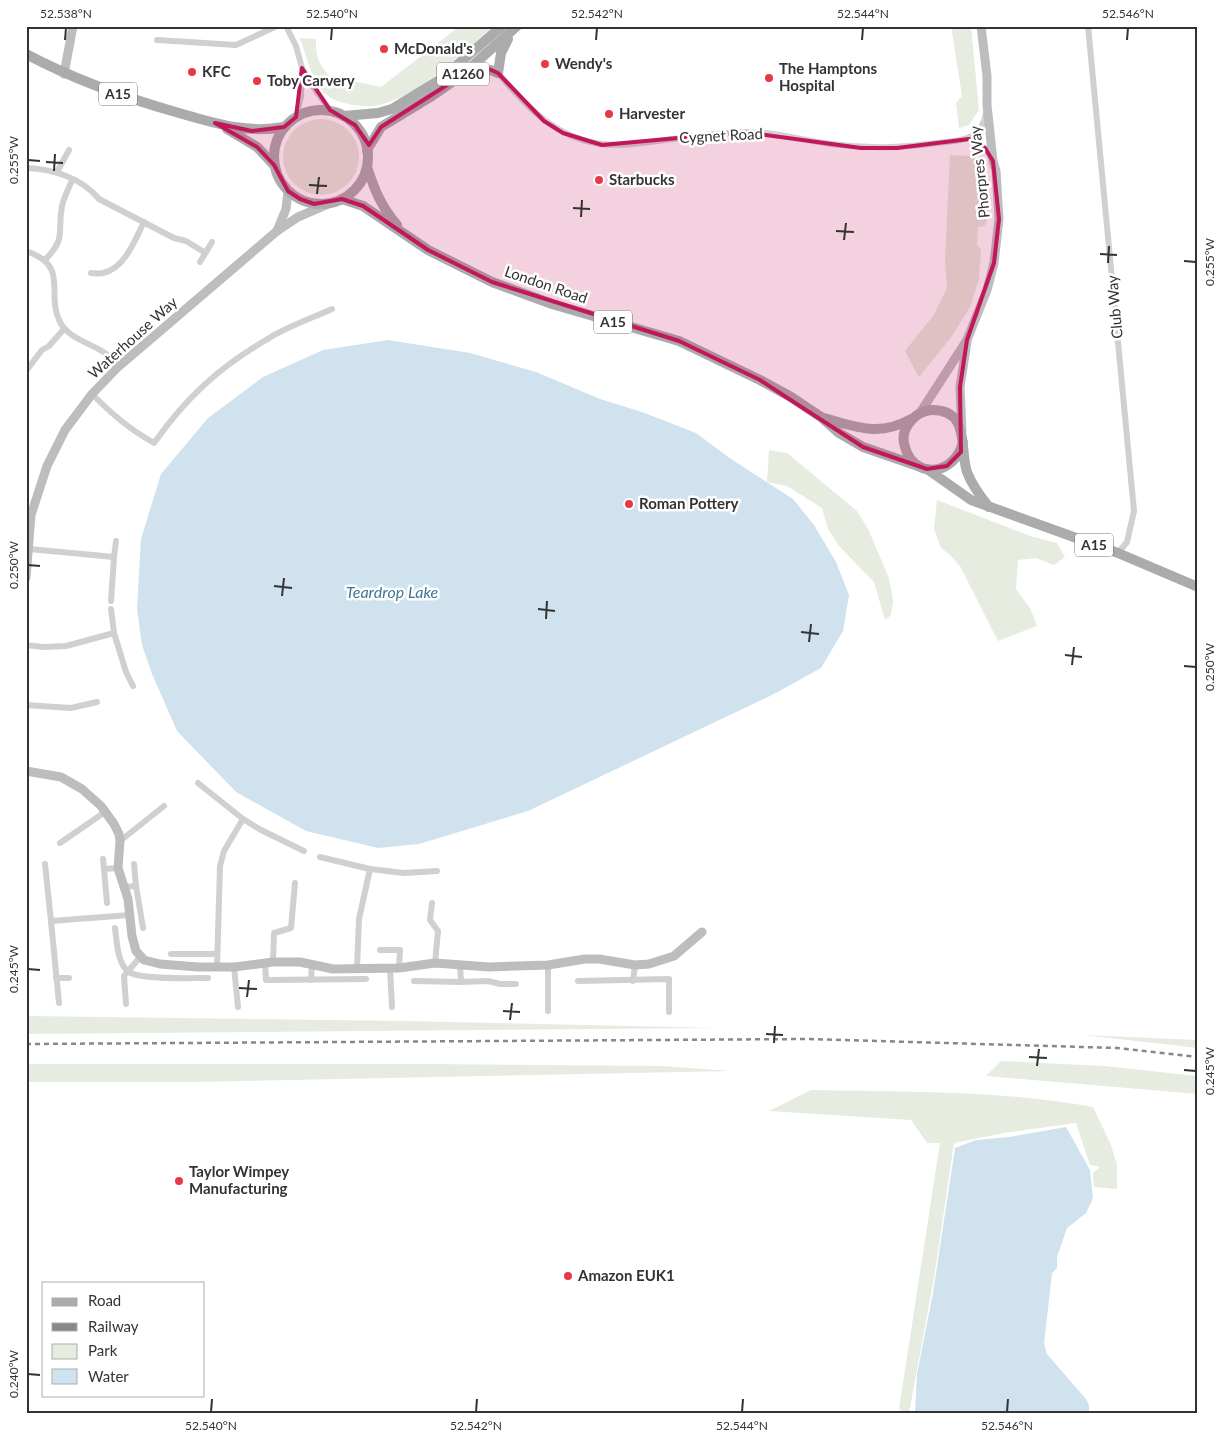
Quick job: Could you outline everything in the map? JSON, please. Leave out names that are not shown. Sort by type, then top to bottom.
[{"type":"main road","name":"A1260","points":[[344,116],[378,113],[392,109],[441,78],[502,26]]},
{"type":"main road","name":"A1260","points":[[368,150],[381,127],[461,76],[515,28]]},
{"type":"main road","points":[[461,76],[483,69],[498,72],[501,53],[515,28]]},
{"type":"main road","name":"A15","points":[[26,54],[64,74],[139,102],[215,123],[252,130],[284,128]]},
{"type":"main road","points":[[318,110],[330,110],[344,116],[355,125],[363,136],[368,150],[367,167],[358,186],[342,199],[328,204],[314,204],[300,199],[288,191],[279,179],[274,165],[274,152],[277,139],[284,128],[296,116],[318,110]]},
{"type":"main road","name":"A15","points":[[215,123],[257,146],[274,165]]},
{"type":"main road","name":"London Road","points":[[367,167],[376,194],[383,207],[402,232]]},
{"type":"main road","name":"London Road","points":[[342,199],[363,206],[428,250],[492,282],[552,304],[679,341],[760,380],[821,418],[839,433],[863,446],[923,467],[971,500],[1118,554],[1198,587]]},
{"type":"main road","name":"A15","points":[[923,467],[912,460],[906,452],[904,444],[907,426],[916,416],[929,410],[938,410],[946,413],[954,418],[959,425],[963,438]]},
{"type":"main road","name":"London Road","points":[[821,418],[872,430],[893,428],[916,416]]},
{"type":"main road","points":[[923,467],[937,469],[951,463],[960,452],[963,438]]},
{"type":"main road","points":[[963,438],[963,457],[967,473],[974,488],[989,507]]},
{"type":"street","points":[[64,74],[72,26]]},
{"type":"street","points":[[156,40],[236,45],[277,26]]},
{"type":"street","points":[[286,26],[296,46],[302,68],[330,110]]},
{"type":"street","name":"Phorpres Way","points":[[916,416],[967,340],[987,290],[994,263],[1000,219],[987,105],[987,76],[982,26]]},
{"type":"street","name":"Club Way","points":[[1088,26],[1134,511],[1128,542],[1118,554]]},
{"type":"street","points":[[296,116],[301,97],[302,68]]},
{"type":"street","name":"Cygnet Road","points":[[498,72],[515,93],[544,120],[563,133],[602,145],[632,144],[742,132],[781,134],[829,144],[862,148],[897,148],[968,139]]},
{"type":"street","points":[[987,76],[991,93],[997,154],[996,171]]},
{"type":"street","points":[[987,105],[984,121],[980,129],[968,139],[985,148],[993,161]]},
{"type":"street","points":[[57,172],[69,150]]},
{"type":"street","points":[[26,168],[57,172],[90,188],[99,199],[174,238],[186,241],[204,252]]},
{"type":"street","points":[[45,260],[55,250],[60,237],[62,205],[72,180]]},
{"type":"street","name":"Waterhouse Way","points":[[277,231],[286,209],[288,191]]},
{"type":"street","name":"Waterhouse Way","points":[[26,578],[32,515],[47,466],[65,430],[92,394],[118,367],[277,231],[298,217],[328,204]]},
{"type":"street","points":[[91,273],[103,274],[119,264],[131,253],[144,222]]},
{"type":"street","points":[[200,262],[204,252],[212,242]]},
{"type":"street","points":[[26,251],[45,260],[50,268],[55,280],[56,312],[64,329],[107,354],[118,367]]},
{"type":"street","points":[[92,394],[118,420],[154,443],[185,402],[229,364],[267,339],[327,309]]},
{"type":"street","points":[[27,370],[42,350],[49,346],[64,329]]},
{"type":"street","name":"Phorpres Way","points":[[963,438],[960,388],[967,340]]},
{"type":"street","points":[[111,601],[116,541]]},
{"type":"street","points":[[29,549],[114,558]]},
{"type":"street","points":[[111,609],[114,633],[126,672],[133,686]]},
{"type":"street","points":[[26,645],[43,647],[66,646],[114,633]]},
{"type":"street","points":[[26,704],[71,708],[97,702]]},
{"type":"street","points":[[26,771],[61,777],[82,789],[105,812],[119,834],[118,868],[125,886],[136,951],[144,960],[160,964],[234,967],[269,962],[300,962],[333,969],[395,968],[435,963],[489,966],[548,965],[585,959],[599,959],[635,965],[649,964],[674,956],[702,932]]},
{"type":"street","points":[[198,783],[243,819],[304,852]]},
{"type":"street","points":[[120,841],[164,806]]},
{"type":"street","points":[[60,843],[105,812]]},
{"type":"street","points":[[217,967],[220,866],[224,851],[243,819]]},
{"type":"street","points":[[320,857],[370,869],[404,873],[437,871]]},
{"type":"street","points":[[103,859],[107,903]]},
{"type":"street","points":[[45,864],[59,1003]]},
{"type":"street","points":[[134,864],[143,928]]},
{"type":"street","points":[[104,869],[118,868]]},
{"type":"street","points":[[356,968],[358,918],[370,869]]},
{"type":"street","points":[[295,884],[291,928],[274,933],[266,980],[366,979]]},
{"type":"street","points":[[125,886],[136,886]]},
{"type":"street","points":[[432,903],[430,920],[438,930],[435,963]]},
{"type":"street","points":[[51,921],[130,914]]},
{"type":"street","points":[[115,928],[120,959],[128,972],[140,976],[208,978]]},
{"type":"street","points":[[380,950],[400,950],[395,968],[392,1007]]},
{"type":"street","points":[[171,954],[217,954]]},
{"type":"street","points":[[126,1004],[124,976],[141,956]]},
{"type":"street","points":[[460,964],[461,982]]},
{"type":"street","points":[[310,980],[312,965]]},
{"type":"street","points":[[548,965],[548,1011]]},
{"type":"street","points":[[633,981],[635,965]]},
{"type":"street","points":[[234,967],[238,1007]]},
{"type":"street","points":[[56,978],[69,978]]},
{"type":"street","points":[[578,981],[668,980],[669,1012]]},
{"type":"street","points":[[414,981],[488,981],[500,984],[516,984]]},
{"type":"highlighted area","points":[[302,68],[330,110],[355,125],[369,145],[381,127],[461,76],[489,69],[498,73],[544,121],[563,133],[602,145],[743,132],[861,148],[897,148],[969,139],[985,148],[993,161],[999,219],[994,263],[967,340],[960,387],[961,452],[947,466],[927,469],[863,447],[760,380],[679,341],[492,282],[428,250],[363,206],[342,199],[314,204],[300,199],[288,191],[274,165],[257,147],[215,123],[252,131],[284,127],[296,117]]},
{"type":"green space","points":[[460,26],[493,26],[452,62],[421,85],[389,102],[371,106],[340,102],[323,92],[308,64],[300,38],[316,39],[318,59],[329,76],[381,87]]},
{"type":"green space","points":[[951,26],[971,26],[979,110],[969,125],[959,128],[956,103],[962,96]]},
{"type":"green space","points":[[321,119],[335,122],[348,130],[356,143],[359,157],[356,171],[348,184],[335,192],[321,195],[307,192],[294,184],[286,171],[283,157],[286,143],[294,130],[307,122]]},
{"type":"green space","points":[[950,155],[970,156],[985,160],[988,215],[985,226],[978,227],[977,244],[981,250],[979,279],[970,307],[952,336],[919,377],[905,351],[933,316],[947,288],[945,261]]},
{"type":"green space","points":[[769,450],[787,453],[857,511],[868,529],[889,578],[893,601],[891,615],[885,620],[874,582],[839,546],[828,529],[822,508],[787,486],[767,482]]},
{"type":"green space","points":[[937,500],[1030,536],[1057,543],[1065,557],[1054,565],[1036,558],[1018,560],[1016,589],[1030,608],[1037,626],[998,641],[960,566],[941,548],[934,529]]},
{"type":"green space","points":[[26,1016],[404,1021],[718,1028],[26,1034]]},
{"type":"green space","points":[[1083,1035],[1198,1040],[1198,1048]]},
{"type":"green space","points":[[1001,1061],[1104,1066],[1198,1076],[1198,1094],[986,1076]]},
{"type":"green space","points":[[26,1064],[662,1066],[731,1071],[198,1082],[26,1082]]},
{"type":"green space","points":[[811,1090],[1024,1097],[1093,1107],[1111,1145],[1117,1165],[1117,1189],[1094,1187],[1093,1173],[1100,1167],[1090,1165],[1076,1123],[1004,1133],[954,1143],[934,1278],[909,1413],[903,1413],[899,1409],[940,1143],[927,1143],[911,1120],[769,1111]]},
{"type":"water","name":"Teardrop Lake","points":[[388,340],[470,353],[536,372],[600,399],[642,412],[696,433],[731,459],[793,499],[814,525],[836,562],[849,595],[843,631],[821,668],[774,694],[528,811],[419,844],[378,848],[306,831],[236,792],[177,731],[152,674],[142,645],[137,609],[141,539],[161,474],[208,418],[263,377],[323,350]]},
{"type":"water","points":[[1066,1127],[1090,1170],[1093,1198],[1086,1213],[1067,1228],[1057,1257],[1057,1268],[1052,1273],[1044,1344],[1047,1354],[1086,1399],[1089,1405],[1089,1413],[915,1413],[917,1374],[933,1293],[955,1148],[976,1140],[1009,1137]]},
{"type":"railway","points":[[26,1044],[809,1039],[1117,1048],[1198,1057]]},
{"type":"place","name":"McDonald's","points":[[384,49]]},
{"type":"place","name":"Wendy's","points":[[545,64]]},
{"type":"place","name":"KFC","points":[[192,72]]},
{"type":"place","name":"The Hamptons Hospital","points":[[769,78]]},
{"type":"place","name":"Toby Carvery","points":[[257,81]]},
{"type":"place","name":"Harvester","points":[[609,114]]},
{"type":"place","name":"Starbucks","points":[[599,180]]},
{"type":"place","name":"Roman Pottery","points":[[629,504]]},
{"type":"place","name":"Taylor Wimpey Manufacturing","points":[[179,1181]]},
{"type":"place","name":"Amazon EUK1","points":[[568,1276]]}]
